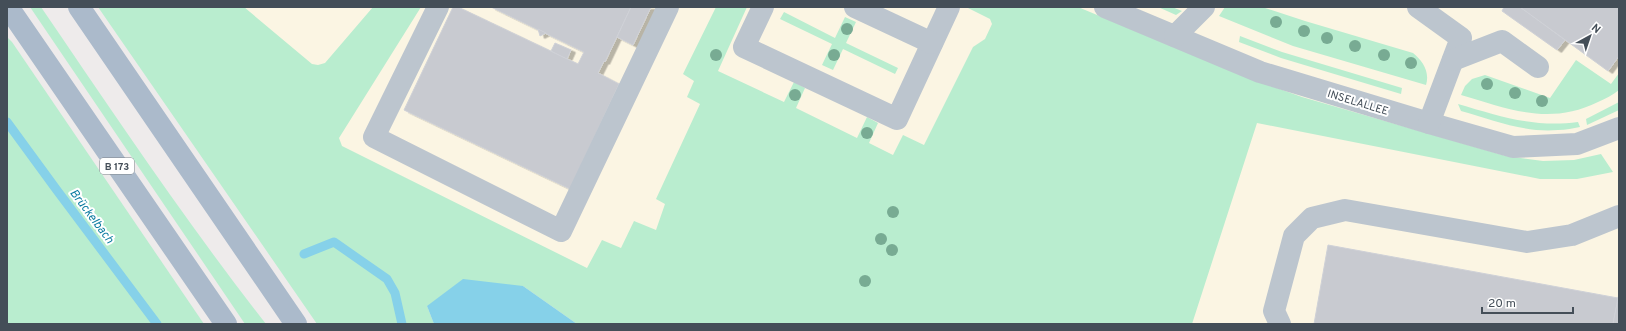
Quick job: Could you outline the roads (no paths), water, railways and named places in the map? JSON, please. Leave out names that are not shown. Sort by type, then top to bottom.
[{"type":"main road","name":"B 173","points":[[8,7],[226,324]]},
{"type":"main road","points":[[79,7],[296,324]]},
{"type":"street","points":[[438,7],[374,137],[561,231],[668,7]]},
{"type":"street","points":[[763,7],[744,47],[897,119],[949,7]]},
{"type":"street","points":[[855,7],[932,44]]},
{"type":"street","name":"INSELALLEE","points":[[1105,7],[1260,72],[1513,147],[1577,144],[1619,128]]},
{"type":"street","points":[[1175,36],[1204,7]]},
{"type":"street","points":[[1418,7],[1461,38],[1428,123]]},
{"type":"street","points":[[1453,60],[1502,41],[1538,67]]},
{"type":"street","points":[[1280,324],[1274,311],[1294,236],[1312,218],[1345,210],[1526,242],[1572,234],[1619,216]]},
{"type":"water","points":[[463,279],[523,286],[577,324],[434,324],[427,306]]},
{"type":"waterway","name":"Brückelbach","points":[[7,122],[157,324]]},
{"type":"waterway","name":"Brückelbach","points":[[304,254],[334,242],[387,279],[395,293],[402,324]]}]
